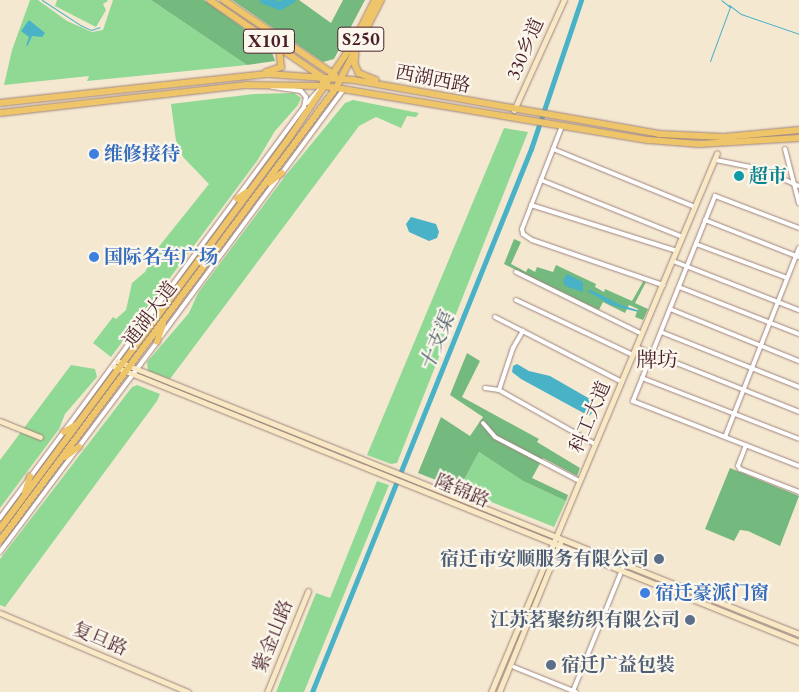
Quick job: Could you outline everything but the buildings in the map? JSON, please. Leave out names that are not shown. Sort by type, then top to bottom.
[{"type":"main road","name":"X101","points":[[210,0],[321,76]]},
{"type":"main road","name":"X101","points":[[224,0],[332,75]]},
{"type":"main road","name":"通湖大道","points":[[0,528],[80,422],[120,362],[251,189],[325,86],[375,0]]},
{"type":"main road","name":"通湖大道","points":[[2,539],[58,463],[134,368],[167,317],[336,88],[381,0]]},
{"type":"main road","name":"330乡道","points":[[514,110],[564,0]]},
{"type":"main road","points":[[359,45],[355,64],[364,76],[429,93]]},
{"type":"main road","points":[[255,75],[281,67],[279,48]]},
{"type":"main road","name":"西湖西路","points":[[0,103],[255,75],[332,75],[529,113],[632,130],[694,136],[799,130]]},
{"type":"main road","points":[[321,76],[325,86]]},
{"type":"main road","name":"西湖西路","points":[[0,113],[262,84],[325,86],[649,140],[699,144],[799,138]]},
{"type":"main road","name":"科工大道","points":[[491,692],[717,153]]},
{"type":"main road","points":[[262,189],[282,173]]},
{"type":"main road","points":[[237,199],[251,189]]},
{"type":"main road","points":[[156,342],[167,317]]},
{"type":"main road","name":"隆锦路","points":[[120,362],[382,472]]},
{"type":"main road","name":"隆锦路","points":[[116,368],[799,634]]},
{"type":"main road","points":[[0,422],[40,439]]},
{"type":"main road","points":[[64,432],[80,422]]},
{"type":"main road","points":[[58,463],[79,447]]},
{"type":"main road","points":[[22,498],[30,477]]},
{"type":"main road","name":"隆锦路","points":[[422,487],[558,548],[799,642]]},
{"type":"main road","points":[[0,546],[2,539]]},
{"type":"main road","points":[[499,692],[561,540]]},
{"type":"main road","name":"紫金山路","points":[[267,692],[308,590]]},
{"type":"main road","name":"复旦路","points":[[0,613],[188,692]]},
{"type":"street","points":[[262,84],[300,91],[306,97],[304,107]]},
{"type":"street","points":[[120,362],[304,107],[325,86]]},
{"type":"street","points":[[134,368],[156,342],[344,89]]},
{"type":"street","points":[[562,126],[522,229],[526,238],[663,285]]},
{"type":"street","points":[[785,149],[799,203]]},
{"type":"street","points":[[553,150],[695,208]]},
{"type":"street","points":[[716,160],[760,169],[799,186]]},
{"type":"street","points":[[541,180],[683,237]]},
{"type":"street","points":[[799,228],[715,196],[633,401],[799,466]]},
{"type":"street","points":[[531,205],[677,251]]},
{"type":"street","points":[[706,220],[797,256]]},
{"type":"street","points":[[696,244],[787,278]]},
{"type":"street","points":[[725,437],[799,248]]},
{"type":"street","points":[[673,261],[799,310]]},
{"type":"street","points":[[516,272],[642,334]]},
{"type":"street","points":[[679,287],[799,334]]},
{"type":"street","points":[[516,300],[633,355]]},
{"type":"street","points":[[670,309],[799,361]]},
{"type":"street","points":[[495,317],[622,382]]},
{"type":"street","points":[[499,390],[513,348],[523,331]]},
{"type":"street","points":[[660,332],[799,387]]},
{"type":"street","points":[[636,347],[799,412]]},
{"type":"street","points":[[0,518],[64,432],[116,368]]},
{"type":"street","points":[[0,552],[79,447],[129,373]]},
{"type":"street","points":[[642,378],[799,439]]},
{"type":"street","points":[[485,388],[499,390],[595,444]]},
{"type":"street","points":[[483,424],[495,437],[579,481]]},
{"type":"street","points":[[746,445],[738,466],[740,469],[799,490]]},
{"type":"street","points":[[514,667],[575,691],[624,565]]},
{"type":"green space","points":[[30,0],[38,0],[67,21],[92,32],[103,30],[113,0],[151,0],[247,65],[87,81],[89,76],[4,85],[12,50]]},
{"type":"green space","points":[[57,0],[108,1],[103,4],[106,10],[96,27],[55,6]]},
{"type":"green space","points":[[151,0],[204,0],[270,47],[275,61],[247,65]]},
{"type":"green space","points":[[232,0],[299,0],[331,23],[343,0],[365,0],[334,59],[323,62]]},
{"type":"green space","points":[[294,93],[301,98],[298,105],[275,131],[257,161],[111,357],[93,343],[113,317],[116,319],[126,310],[132,283],[145,272],[157,249],[209,184],[183,157],[176,141],[171,104],[254,94]]},
{"type":"green space","points":[[353,100],[419,113],[416,117],[407,116],[401,128],[376,117],[359,126],[170,379],[148,371],[147,362],[189,313],[198,293],[286,175],[345,103]]},
{"type":"green space","points":[[504,128],[528,132],[397,463],[391,464],[367,455]]},
{"type":"green space","points":[[514,239],[521,242],[511,264],[526,272],[528,268],[535,272],[537,267],[553,272],[556,265],[596,284],[595,287],[604,292],[605,289],[632,301],[644,280],[646,282],[635,303],[648,309],[643,320],[635,317],[638,309],[629,305],[625,313],[603,302],[599,310],[504,264]]},
{"type":"green space","points":[[467,353],[480,361],[462,397],[539,439],[537,442],[580,468],[577,476],[543,458],[532,478],[568,495],[566,501],[523,481],[479,452],[459,489],[418,473],[441,417],[470,436],[483,417],[450,395]]},
{"type":"green space","points":[[71,365],[95,369],[97,377],[65,414],[59,429],[0,508],[0,460]]},
{"type":"green space","points":[[137,385],[160,394],[157,401],[5,607],[0,605],[0,559],[132,387]]},
{"type":"green space","points":[[479,452],[523,481],[566,501],[554,527],[459,489]]},
{"type":"green space","points":[[730,468],[799,496],[780,546],[748,531],[740,530],[734,541],[705,529]]},
{"type":"green space","points":[[377,481],[389,485],[304,692],[276,692],[316,593],[330,598]]},
{"type":"water","points":[[29,20],[45,33],[42,37],[32,36],[26,46],[29,37],[21,31]]},
{"type":"water","points":[[411,217],[436,224],[439,232],[437,238],[429,241],[409,232],[406,224]]},
{"type":"water","points":[[567,274],[583,282],[583,292],[565,286],[563,280]]},
{"type":"water","points":[[591,290],[638,312],[611,305],[587,291]]},
{"type":"water","points":[[517,364],[529,371],[550,376],[590,399],[594,411],[589,416],[521,379],[512,372],[513,366]]},
{"type":"waterway","points":[[42,0],[80,25],[91,30],[100,27]]},
{"type":"waterway","points":[[264,0],[280,6],[291,0]]},
{"type":"waterway","name":"十支渠","points":[[312,692],[531,149],[581,0]]},
{"type":"waterway","points":[[710,61],[730,7],[721,0]]},
{"type":"waterway","points":[[729,5],[741,14],[799,34]]},
{"type":"place","name":"维修接待","points":[[94,154]]},
{"type":"place","name":"超市","points":[[739,176]]},
{"type":"place","name":"国际名车广场","points":[[94,257]]},
{"type":"place","name":"宿迁市安顺服务有限公司","points":[[659,559]]},
{"type":"place","name":"宿迁豪派门窗","points":[[645,593]]},
{"type":"place","name":"江苏茗聚纺织有限公司","points":[[690,620]]},
{"type":"place","name":"宿迁广益包装","points":[[551,665]]},
{"type":"district","name":"牌坊","points":[[657,360]]}]
